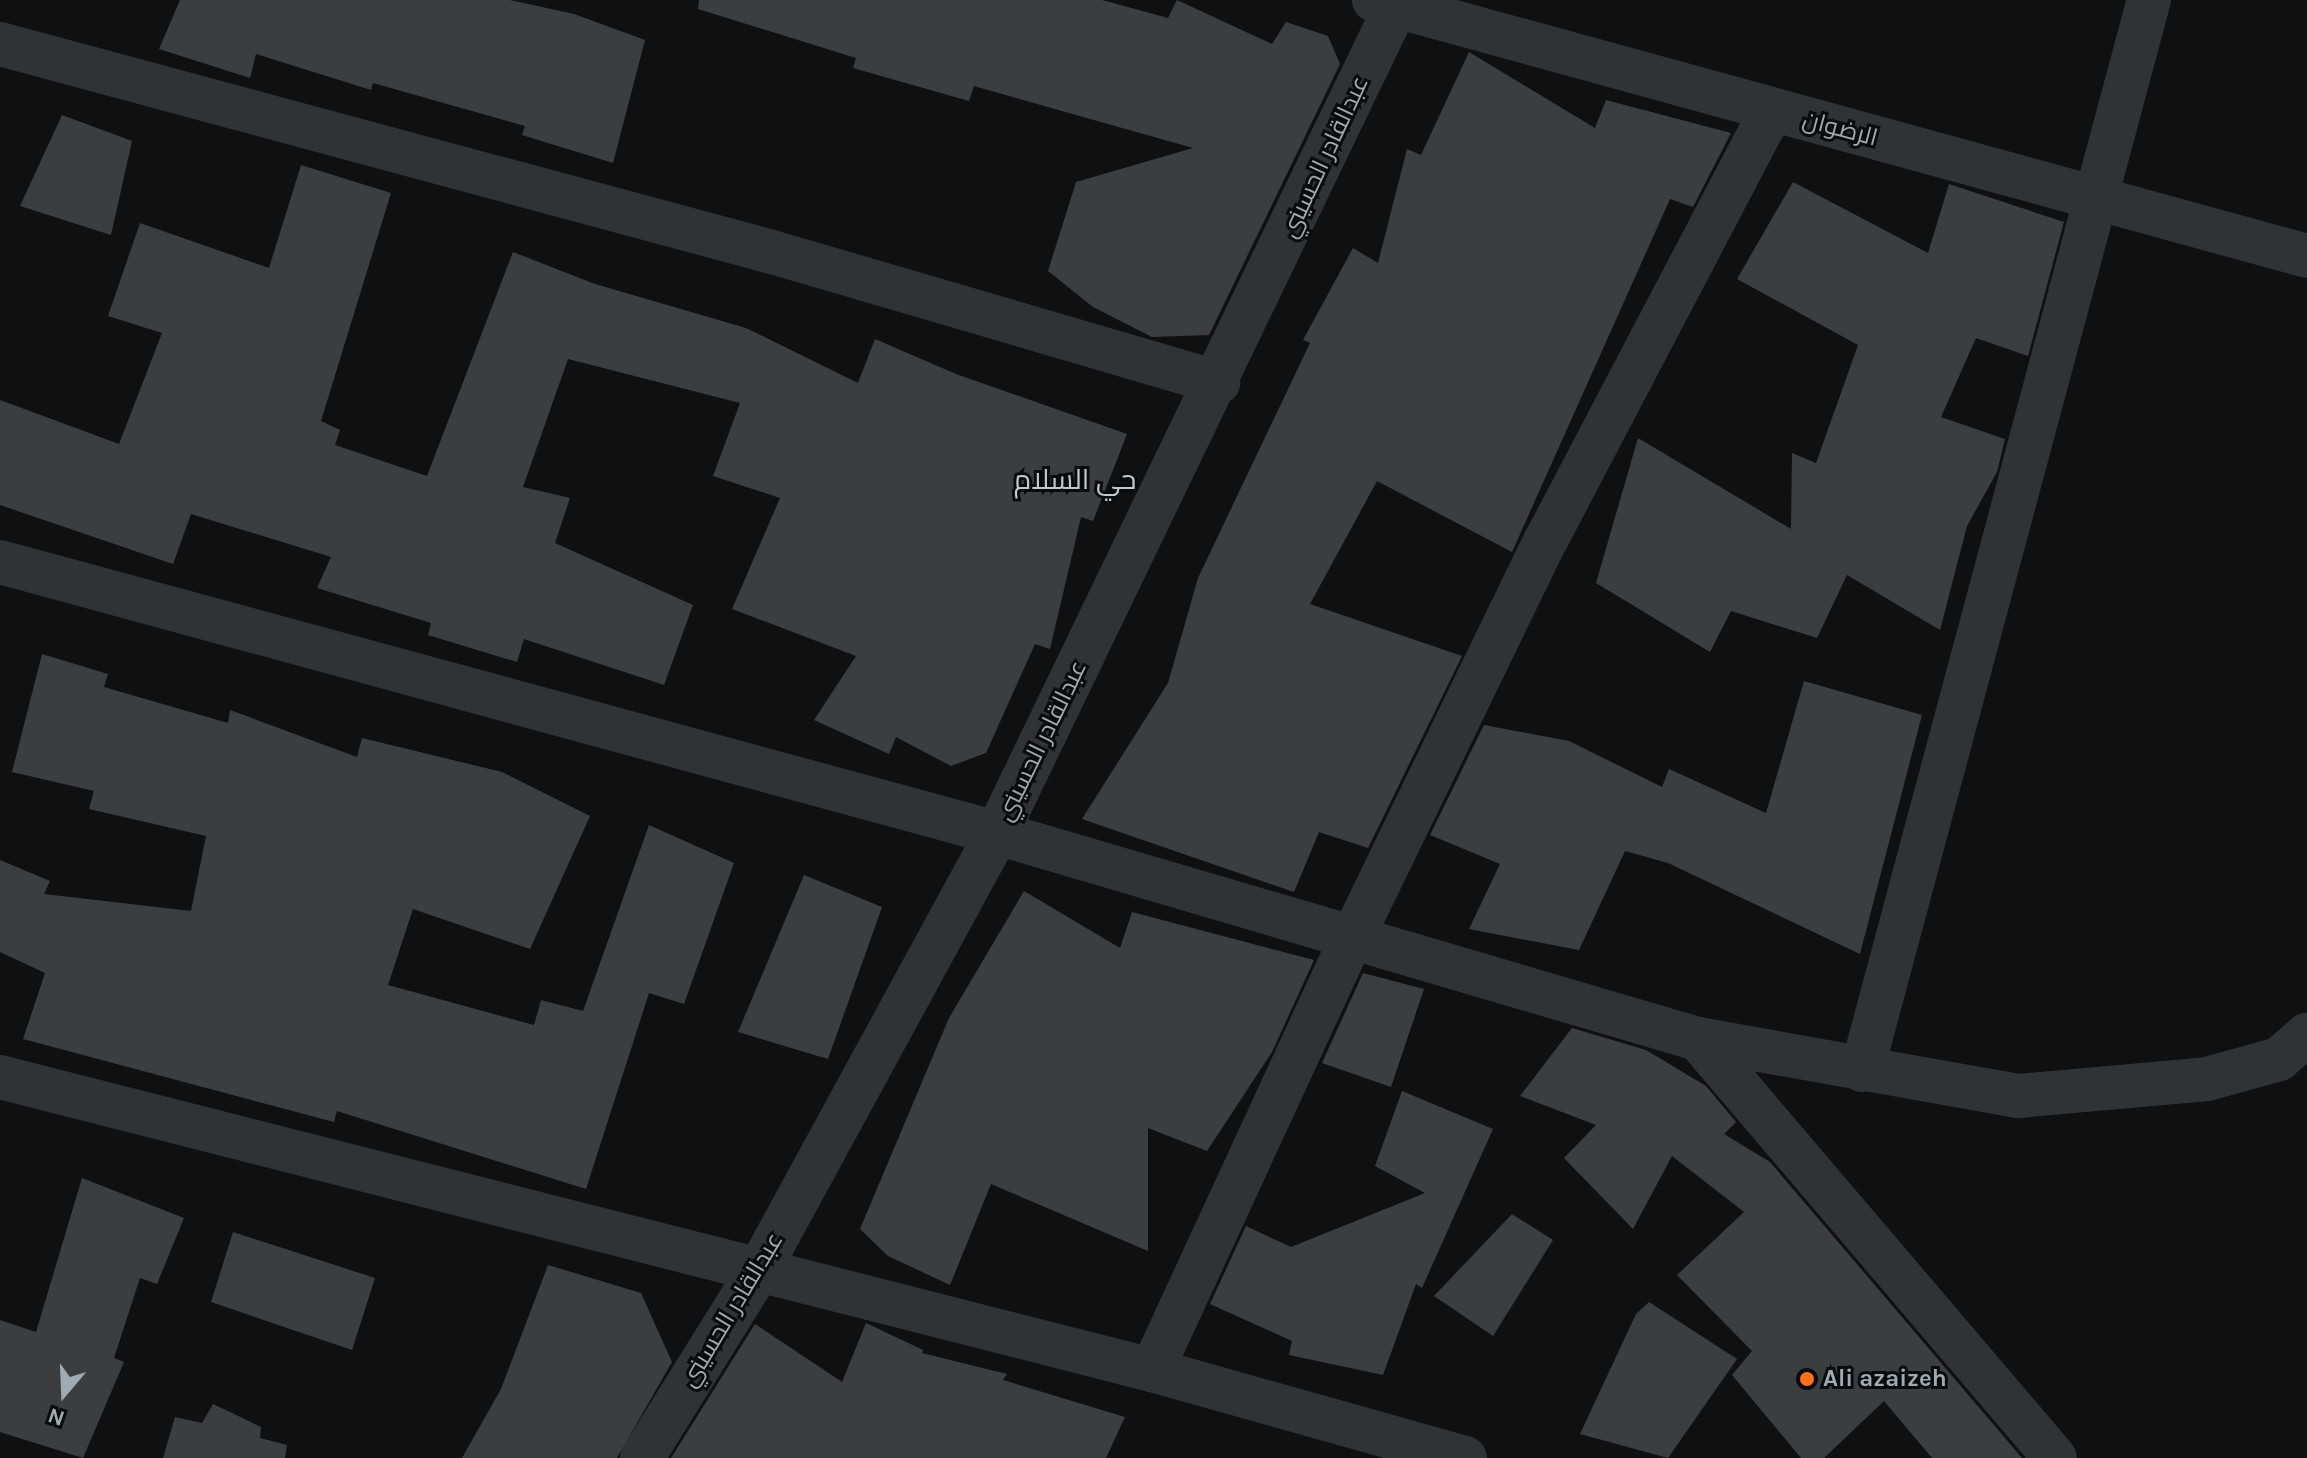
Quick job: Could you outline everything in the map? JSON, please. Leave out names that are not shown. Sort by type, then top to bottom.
[{"type":"street","points":[[1862,1070],[2149,0]]},
{"type":"street","name":"الرضوان","points":[[1390,2],[2307,256]]},
{"type":"street","name":"عبدالقادر الحسيني","points":[[642,1458],[759,1270],[997,833],[1218,382],[1390,2]]},
{"type":"street","points":[[0,44],[772,252],[1218,382]]},
{"type":"street","points":[[1152,1370],[1351,940],[1546,540],[1772,110]]},
{"type":"street","points":[[0,562],[997,833],[1351,940],[1698,1039],[2018,1096],[2207,1079],[2279,1059],[2307,1035]]},
{"type":"street","points":[[1698,1039],[2055,1458]]},
{"type":"street","points":[[0,1077],[1152,1370],[1465,1458]]},
{"type":"building","points":[[180,0],[510,0],[574,14],[645,40],[613,163],[522,135],[525,126],[373,83],[371,90],[256,54],[250,78],[159,49]]},
{"type":"building","points":[[699,0],[1102,0],[1168,18],[1177,0],[1272,44],[1286,22],[1328,36],[1340,64],[1209,335],[1152,337],[1093,307],[1048,271],[1076,182],[1193,148],[974,86],[969,101],[853,68],[856,58],[698,9]]},
{"type":"building","points":[[1469,52],[1595,128],[1606,100],[1731,133],[1693,207],[1670,199],[1512,552],[1377,481],[1310,604],[1462,656],[1368,848],[1319,832],[1294,892],[1082,819],[1168,683],[1198,578],[1310,343],[1303,340],[1353,248],[1378,263],[1407,149],[1421,155]]},
{"type":"building","points":[[62,115],[132,141],[111,235],[20,206]]},
{"type":"building","points":[[301,165],[391,193],[321,421],[340,430],[335,445],[427,476],[513,252],[595,284],[746,328],[858,383],[875,339],[956,374],[1127,434],[1093,521],[1081,517],[1050,649],[1035,644],[986,753],[951,766],[896,737],[889,754],[814,720],[856,656],[732,609],[780,498],[713,476],[740,403],[568,359],[523,487],[570,498],[555,543],[693,605],[664,685],[524,639],[517,662],[428,635],[431,623],[317,588],[331,557],[191,514],[173,564],[0,505],[0,400],[119,444],[162,333],[108,316],[140,223],[269,268]]},
{"type":"building","points":[[1793,182],[1928,253],[1949,184],[2064,222],[2028,356],[1976,338],[1941,417],[2005,439],[1997,472],[1967,526],[1940,630],[1847,575],[1817,638],[1731,611],[1710,652],[1596,583],[1638,438],[1791,529],[1792,453],[1816,463],[1858,345],[1737,279]]},
{"type":"building","points":[[42,654],[108,674],[104,687],[228,723],[230,710],[357,757],[362,738],[502,772],[590,816],[530,949],[413,909],[388,985],[534,1025],[541,1000],[583,1011],[649,825],[734,863],[684,1004],[649,993],[586,1189],[337,1111],[334,1122],[23,1039],[45,973],[0,952],[0,860],[50,881],[44,894],[191,911],[206,836],[89,809],[94,791],[12,772]]},
{"type":"building","points":[[1804,681],[1922,715],[1860,954],[1668,863],[1625,851],[1579,950],[1469,929],[1500,864],[1430,835],[1484,725],[1569,741],[1662,787],[1669,769],[1766,813]]},
{"type":"building","points":[[804,875],[882,907],[828,1059],[738,1032]]},
{"type":"building","points":[[1024,891],[1120,948],[1132,912],[1314,960],[1272,1052],[1207,1151],[1148,1128],[1148,1251],[991,1184],[950,1285],[888,1256],[860,1229],[949,1018]]},
{"type":"building","points":[[1363,973],[1424,989],[1391,1087],[1322,1063]]},
{"type":"building","points":[[1572,1028],[1646,1050],[1706,1086],[1736,1122],[1724,1134],[1770,1162],[2022,1458],[1932,1458],[1884,1401],[1824,1458],[1801,1458],[1732,1375],[1752,1351],[1677,1275],[1744,1212],[1672,1156],[1633,1229],[1564,1158],[1596,1125],[1520,1096]]},
{"type":"building","points":[[1402,1091],[1493,1129],[1422,1288],[1416,1284],[1383,1375],[1289,1355],[1292,1341],[1210,1304],[1246,1226],[1291,1247],[1425,1193],[1375,1166]]},
{"type":"building","points":[[82,1178],[184,1218],[157,1284],[140,1278],[114,1358],[124,1362],[83,1458],[0,1432],[0,1320],[36,1332]]},
{"type":"building","points":[[1512,1214],[1553,1240],[1493,1336],[1434,1296]]},
{"type":"building","points":[[233,1232],[375,1278],[352,1350],[211,1302]]},
{"type":"building","points":[[548,1265],[641,1293],[672,1362],[617,1458],[462,1458],[501,1389]]},
{"type":"building","points":[[1649,1302],[1737,1359],[1668,1458],[1580,1434],[1636,1314]]},
{"type":"building","points":[[866,1323],[923,1350],[922,1353],[1007,1374],[1003,1380],[1125,1417],[1106,1458],[671,1458],[755,1324],[842,1382]]},
{"type":"building","points":[[213,1404],[261,1427],[260,1438],[287,1445],[285,1458],[163,1458],[175,1417],[202,1423]]},
{"type":"place","name":"Ali azaizeh","points":[[1807,1379]]},
{"type":"district","name":"حي السلام","points":[[1075,480]]}]
